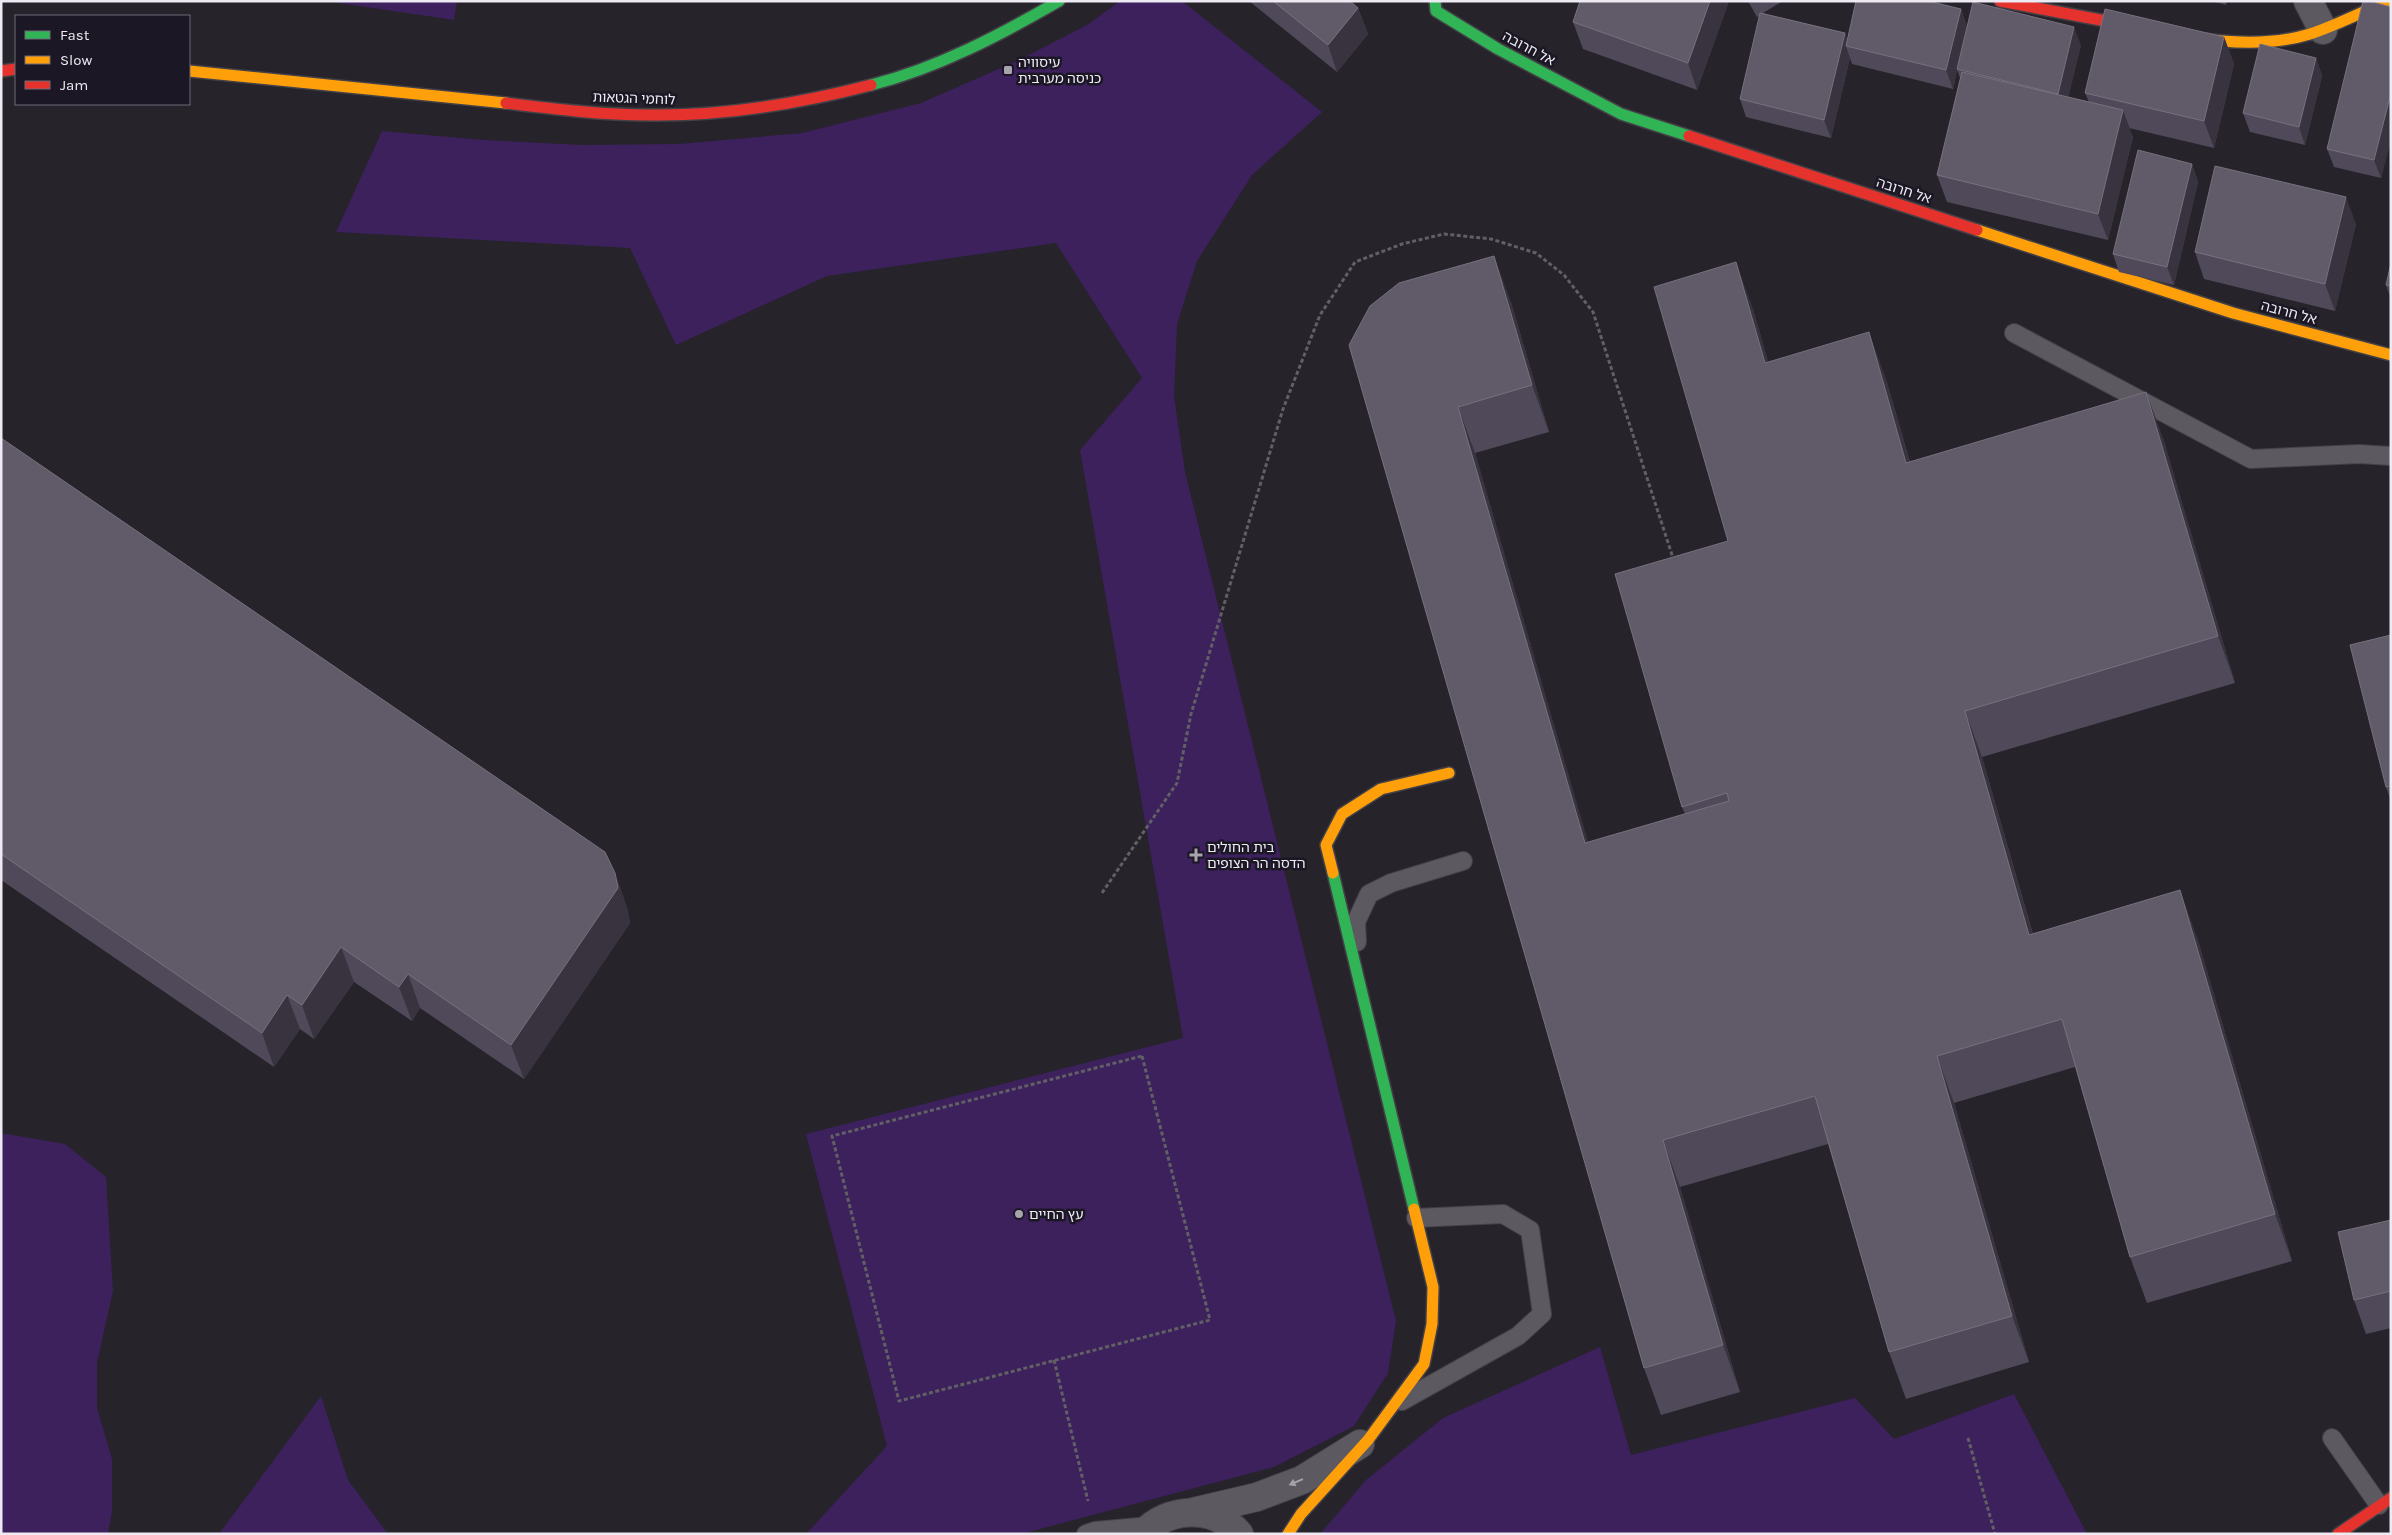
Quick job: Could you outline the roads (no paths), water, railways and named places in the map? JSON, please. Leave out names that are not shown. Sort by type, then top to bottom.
[{"type":"street","name":"לוחמי הגטאות","points":[[190,71],[602,112],[676,115],[730,111],[839,95],[918,71],[988,42],[1059,1]]},
{"type":"street","name":"אל חרובה","points":[[1435,1],[1436,10],[1498,49],[1621,114],[2234,313],[2391,355]]},
{"type":"street","points":[[2000,1],[2152,30]]},
{"type":"street","points":[[2308,1],[2322,30]]},
{"type":"street","points":[[2179,35],[2206,40],[2274,41],[2322,30],[2388,1]]},
{"type":"street","points":[[1,72],[15,69]]},
{"type":"street","points":[[1288,1534],[1301,1514],[1368,1440],[1424,1364],[1432,1324],[1433,1287],[1326,845],[1342,814],[1381,789],[1449,773]]},
{"type":"street","points":[[1147,1530],[1170,1515],[1257,1498],[1302,1480],[1368,1440]]},
{"type":"street","points":[[2338,1534],[2385,1502]]},
{"type":"street","points":[[1193,1512],[1215,1516],[1234,1527],[1239,1534]]},
{"type":"lane","points":[[2014,334],[2250,459],[2359,454],[2391,456]]},
{"type":"lane","points":[[1358,980],[1356,922],[1369,894],[1392,883],[1463,861]]},
{"type":"lane","points":[[1392,1406],[1518,1336],[1542,1314],[1530,1230],[1503,1214],[1416,1218]]},
{"type":"lane","points":[[2332,1438],[2385,1502]]},
{"type":"lane","points":[[1091,1532],[1147,1530]]},
{"type":"place","name":"עיסוויה כניסה מערבית","points":[[1008,70]]},
{"type":"place","name":"בית החולים הדסה הר הצופים","points":[[1196,855]]},
{"type":"place","name":"עץ החיים","points":[[1019,1214]]}]
